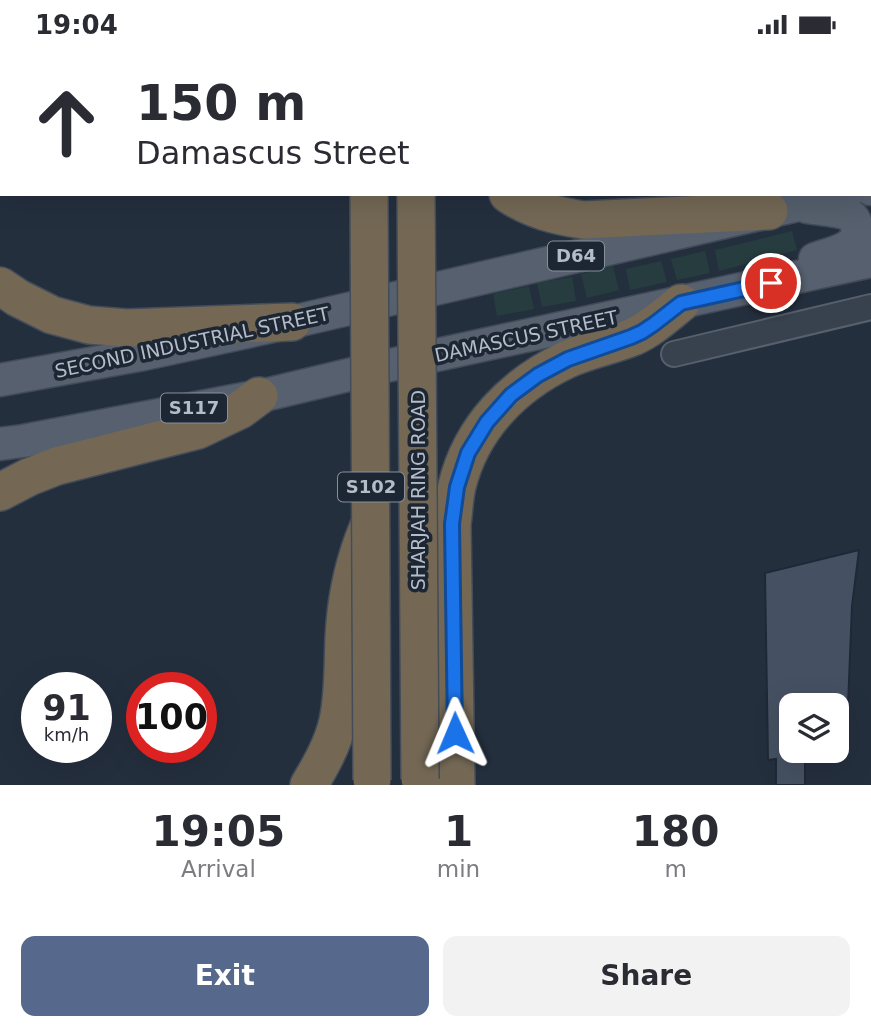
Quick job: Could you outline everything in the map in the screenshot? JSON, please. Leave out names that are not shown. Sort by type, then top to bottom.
[{"type":"highway","name":"SHARJAH RING ROAD","points":[[416,196],[420,782]]},
{"type":"highway","points":[[511,196],[549,213],[583,219],[784,208]]},
{"type":"highway","name":"S102","points":[[365,198],[371,521],[372,782]]},
{"type":"highway","points":[[0,286],[52,315],[89,325],[127,328],[292,322]]},
{"type":"highway","points":[[456,785],[452,524],[457,487],[468,453],[487,422],[511,395],[538,375],[568,359],[642,332],[681,303]]},
{"type":"highway","points":[[0,492],[57,466],[198,430],[240,409],[259,396]]},
{"type":"highway","points":[[314,777],[330,746],[338,722],[349,588],[357,554],[371,521]]},
{"type":"main road","name":"D64","points":[[784,208],[837,196]]},
{"type":"main road","points":[[722,294],[846,248],[857,237],[856,222],[843,213],[784,208]]},
{"type":"main road","name":"SECOND INDUSTRIAL STREET","points":[[0,380],[144,354],[292,322],[784,208]]},
{"type":"main road","name":"DAMASCUS STREET","points":[[259,396],[871,261]]},
{"type":"main road","name":"S117","points":[[0,444],[259,396]]},
{"type":"street","points":[[674,354],[871,307]]},
{"type":"green space","points":[[792,231],[797,250],[719,271],[715,250]]},
{"type":"green space","points":[[705,251],[710,273],[677,280],[671,259]]},
{"type":"green space","points":[[661,261],[667,282],[630,290],[626,269]]},
{"type":"green space","points":[[613,266],[619,290],[587,298],[581,274]]},
{"type":"green space","points":[[572,277],[576,301],[542,307],[537,283]]},
{"type":"green space","points":[[529,286],[534,309],[497,316],[493,294]]},
{"type":"building","points":[[859,550],[852,606],[848,693],[779,693],[779,763],[805,763],[805,785],[776,785],[776,759],[768,760],[765,573]]},
{"type":"route","points":[[455,733],[452,524],[457,487],[468,453],[487,422],[511,395],[538,375],[568,359],[642,332],[681,303],[771,283]]}]
